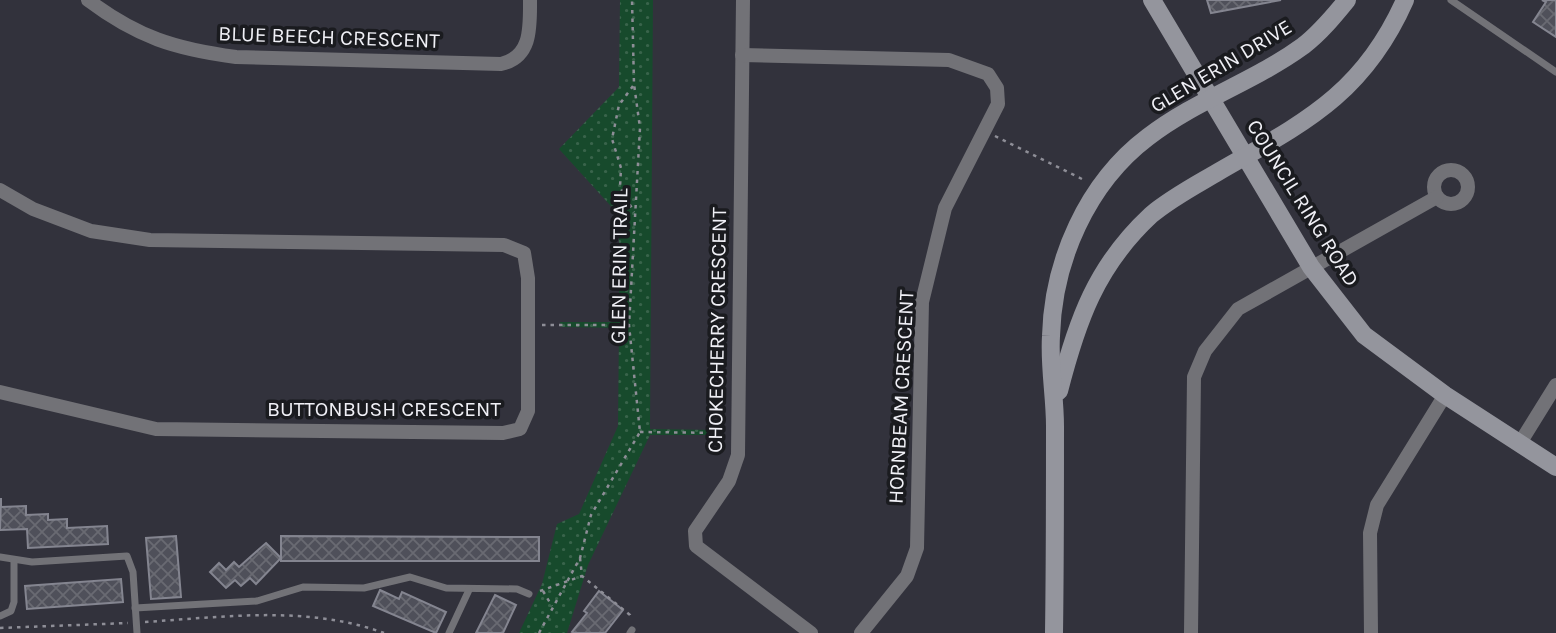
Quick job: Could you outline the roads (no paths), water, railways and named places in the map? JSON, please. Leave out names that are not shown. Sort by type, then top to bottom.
[{"type":"street","name":"BLUE BEECH CRESCENT","points":[[88,0],[120,24],[192,51],[236,57],[501,64],[515,61],[523,51],[530,33],[530,0]]},
{"type":"street","name":"CHOKECHERRY CRESCENT","points":[[743,0],[738,455],[729,481],[695,531],[696,546],[811,633]]},
{"type":"street","name":"COUNCIL RING ROAD","points":[[1152,0],[1311,267],[1364,335],[1445,395],[1556,467]]},
{"type":"street","name":"GLEN ERIN DRIVE","points":[[1055,633],[1055,405],[1050,339],[1053,305],[1073,232],[1100,187],[1118,164],[1145,139],[1210,97],[1303,46],[1326,26],[1348,0]]},
{"type":"street","name":"GLEN ERIN DRIVE","points":[[1055,405],[1079,320],[1105,270],[1153,213],[1294,129],[1340,95],[1375,55],[1405,0]]},
{"type":"street","name":"HORNBEAM CRESCENT","points":[[742,55],[949,60],[988,74],[997,88],[998,104],[982,130],[945,208],[922,302],[917,548],[907,576],[861,633]]},
{"type":"street","name":"BUTTONBUSH CRESCENT","points":[[0,190],[33,209],[91,232],[150,240],[504,245],[524,253],[528,278],[528,411],[520,429],[503,433],[156,429],[0,392]]},
{"type":"street","points":[[1191,633],[1194,377],[1205,351],[1238,309],[1437,197]]},
{"type":"street","points":[[1520,443],[1556,385]]},
{"type":"street","points":[[1371,633],[1370,533],[1377,505],[1445,395]]},
{"type":"lane","points":[[1451,0],[1556,72]]},
{"type":"lane","points":[[0,557],[13,561],[127,556],[133,572],[137,633]]},
{"type":"lane","points":[[0,616],[11,611],[14,602],[13,561]]},
{"type":"lane","points":[[135,608],[257,601],[310,586],[363,588],[410,577],[446,588],[517,589],[529,594]]},
{"type":"lane","points":[[449,633],[469,590]]}]
